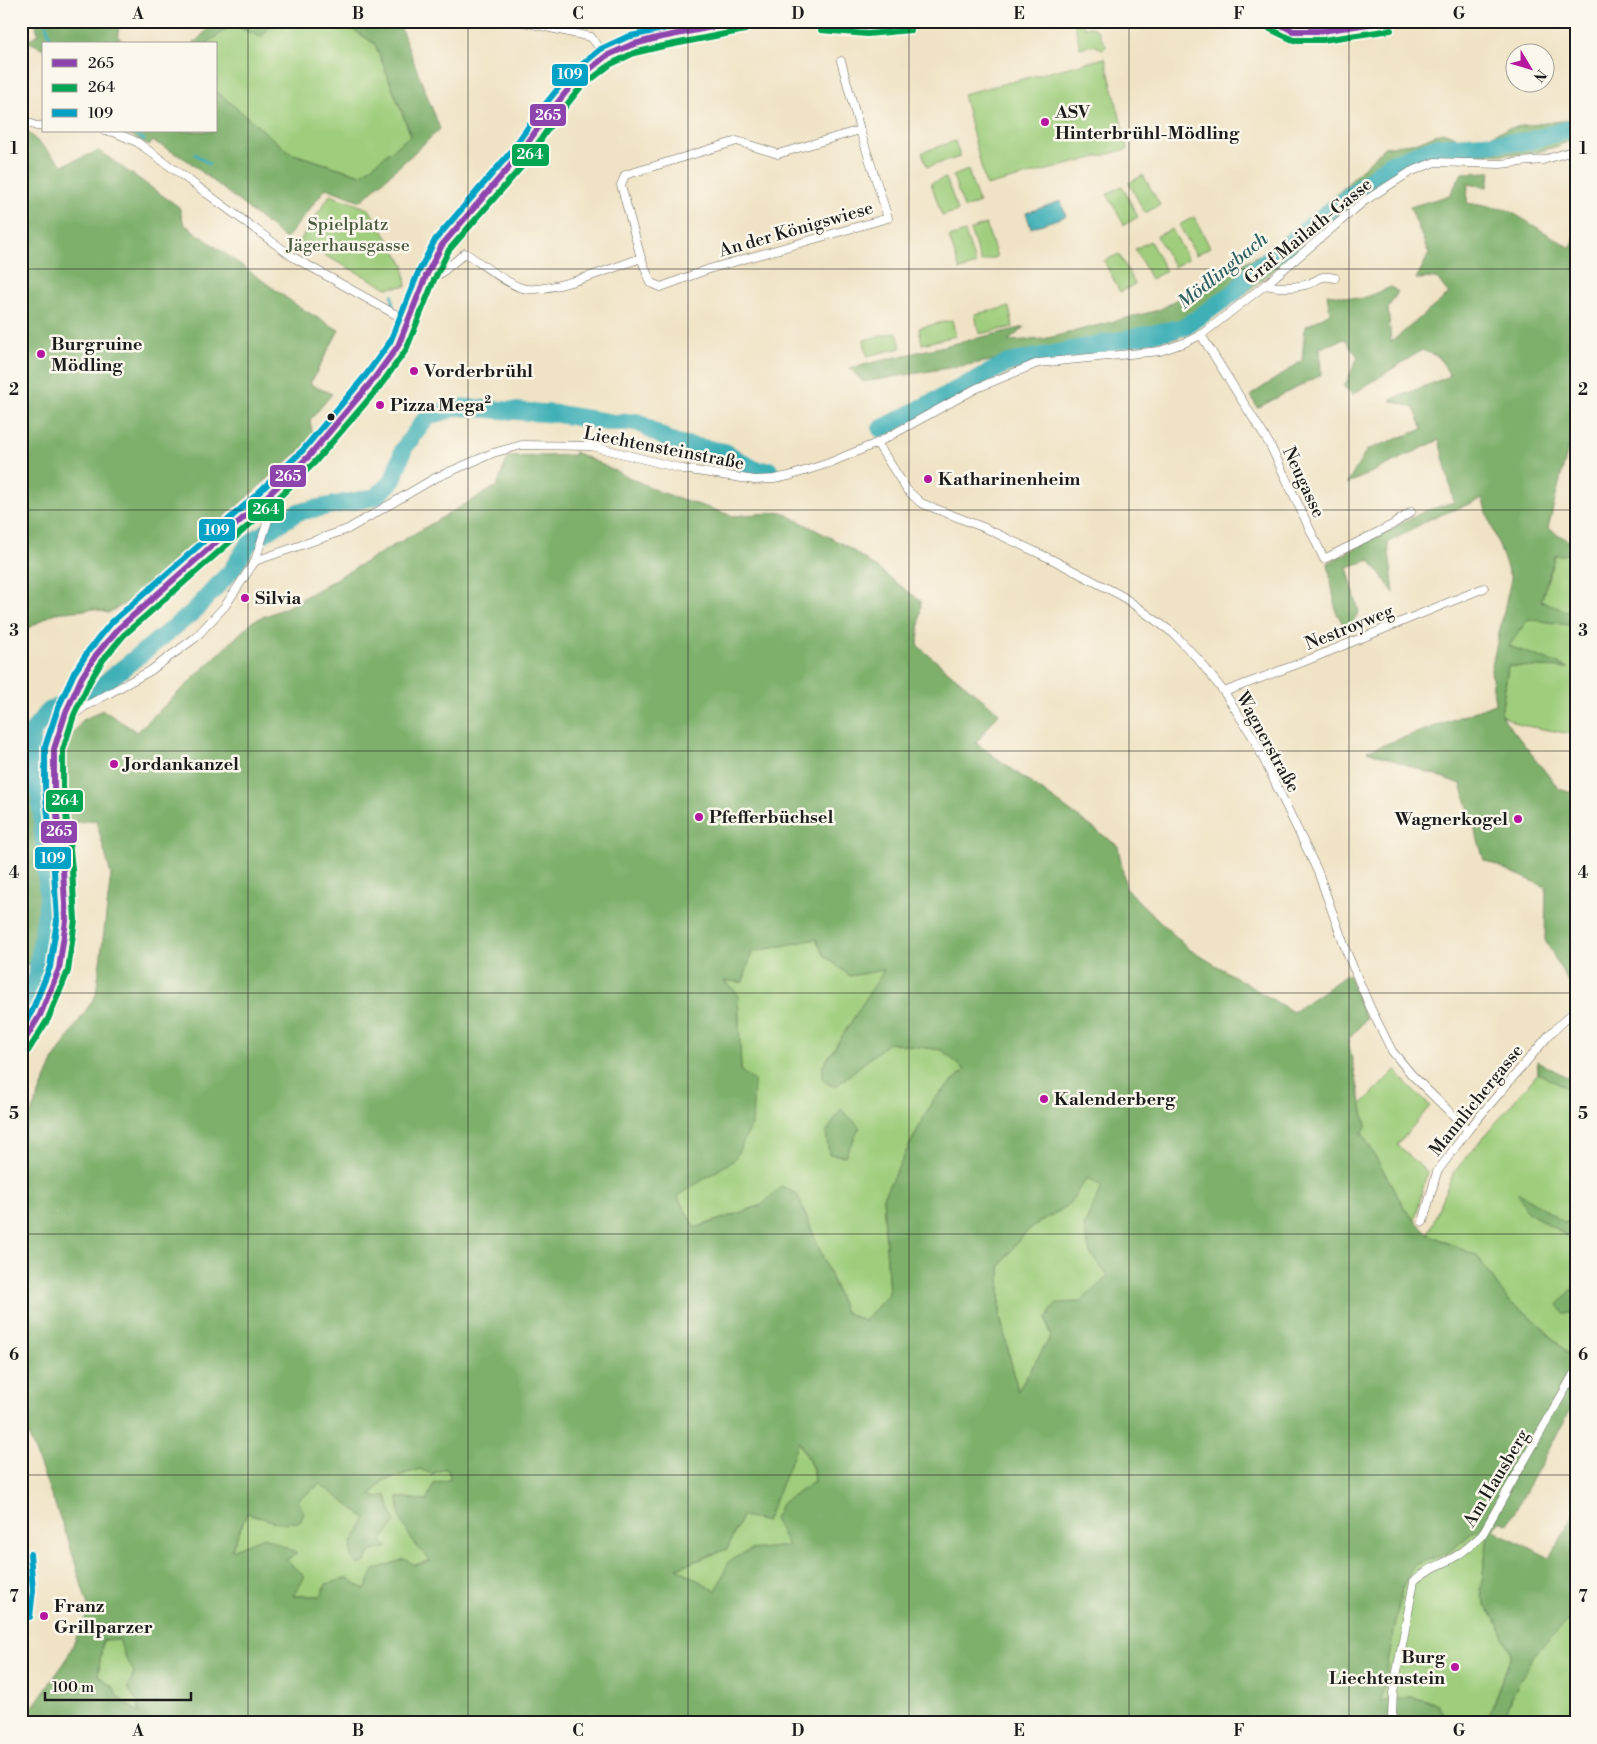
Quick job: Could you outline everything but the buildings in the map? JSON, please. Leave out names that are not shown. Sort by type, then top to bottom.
[{"type":"main road","points":[[21,1046],[40,1015],[59,970],[66,921],[63,870],[54,787],[54,750],[64,717],[82,677],[96,655],[118,629],[259,504],[309,456],[373,380],[394,354],[409,322],[426,276],[442,245],[517,158],[542,121],[574,82],[606,56],[631,45],[743,21]]},
{"type":"main road","points":[[822,21],[880,26],[910,21]]},
{"type":"main road","points":[[21,1555],[24,1590],[21,1616]]},
{"type":"street","points":[[519,21],[591,37],[606,56]]},
{"type":"street","points":[[657,38],[665,21]]},
{"type":"street","points":[[1274,21],[1292,31],[1322,31],[1390,21]]},
{"type":"street","name":"An der Königswiese","points":[[841,61],[860,130],[888,218],[709,269],[661,288],[651,283],[641,258],[621,185],[625,175],[737,141],[778,154],[860,130]]},
{"type":"street","points":[[21,119],[36,126],[42,126]]},
{"type":"street","points":[[114,132],[137,142],[293,257],[409,322]]},
{"type":"street","name":"Graf Mailath-Gasse","points":[[877,443],[976,388],[1038,363],[1160,351],[1201,335],[1266,285],[1363,202],[1410,172],[1435,162],[1500,164],[1543,160],[1576,150]]},
{"type":"street","points":[[426,276],[440,274],[465,253],[512,283],[529,289],[559,285],[641,258]]},
{"type":"street","points":[[1266,285],[1280,288],[1307,284],[1324,276],[1335,278]]},
{"type":"street","name":"Neugasse","points":[[1201,335],[1270,445],[1324,559],[1392,525],[1410,512]]},
{"type":"street","name":"Liechtensteinstraße","points":[[255,561],[348,529],[435,478],[493,453],[522,446],[592,446],[683,469],[755,480],[789,476],[829,463],[877,443]]},
{"type":"street","name":"Wagnerstraße","points":[[877,443],[907,490],[921,503],[1011,540],[1122,596],[1173,633],[1198,659],[1224,692],[1253,737],[1318,872],[1347,953],[1370,1007],[1392,1051],[1412,1075],[1468,1130]]},
{"type":"street","points":[[64,717],[150,671],[195,638],[224,606],[255,561],[268,520],[259,504]]},
{"type":"street","name":"Nestroyweg","points":[[1224,692],[1484,588]]},
{"type":"street","name":"Mannlichergasse","points":[[1423,1222],[1437,1172],[1468,1130],[1549,1035],[1576,1011]]},
{"type":"street","name":"Am Hausberg","points":[[1397,1723],[1392,1714],[1393,1692],[1414,1581],[1423,1572],[1451,1560],[1465,1551],[1482,1535],[1576,1370]]},
{"type":"green space","points":[[35,21],[119,21],[118,37],[124,42],[42,42],[42,48],[27,41],[38,34]]},
{"type":"green space","points":[[216,21],[275,21],[261,37],[232,25],[209,42],[195,42]]},
{"type":"green space","points":[[275,21],[341,21],[375,44],[411,136],[361,175],[290,153],[218,93],[218,42],[209,42],[232,24],[261,37]]},
{"type":"green space","points":[[341,21],[398,21],[440,129],[361,201],[326,188],[286,239],[187,160],[153,141],[149,146],[126,132],[218,132],[218,93],[290,153],[361,175],[411,135],[375,44]]},
{"type":"green space","points":[[1074,21],[1082,21],[1084,27],[1097,30],[1107,45],[1103,50],[1094,45],[1080,48]]},
{"type":"green space","name":"ASV Hinterbrühl-Mödling","points":[[1105,58],[1128,149],[986,186],[963,94]]},
{"type":"green space","points":[[1576,119],[1576,138],[1558,146],[1531,154],[1441,155],[1406,164],[1366,193],[1239,299],[1178,338],[1015,357],[863,382],[850,368],[1025,327],[1008,341],[1044,339],[1159,310],[1227,271],[1275,247],[1337,194],[1384,147],[1418,142],[1442,132],[1473,143],[1508,128]]},
{"type":"green space","points":[[21,126],[63,165],[99,151],[179,207],[184,224],[302,309],[339,330],[310,384],[332,394],[310,420],[313,439],[128,602],[108,613],[94,609],[55,613],[21,632]]},
{"type":"green space","points":[[955,141],[960,157],[927,167],[922,152]]},
{"type":"green space","points":[[968,170],[979,203],[964,208],[953,176]]},
{"type":"green space","points":[[1491,172],[1487,187],[1468,184],[1467,203],[1508,210],[1571,248],[1576,235],[1576,417],[1548,528],[1572,543],[1576,543],[1576,554],[1555,555],[1541,601],[1576,615],[1576,626],[1528,619],[1509,646],[1569,668],[1508,666],[1501,715],[1559,789],[1576,794],[1576,996],[1545,940],[1546,887],[1484,860],[1461,784],[1367,751],[1495,704],[1491,670],[1511,579],[1482,499],[1430,519],[1388,543],[1394,593],[1370,560],[1347,567],[1359,612],[1347,631],[1336,612],[1328,563],[1425,511],[1454,502],[1439,440],[1347,484],[1367,450],[1423,429],[1414,408],[1390,400],[1450,376],[1439,357],[1422,350],[1353,394],[1344,387],[1358,357],[1345,339],[1320,348],[1321,375],[1257,408],[1251,395],[1302,361],[1305,327],[1330,313],[1327,294],[1361,299],[1391,287],[1398,292],[1388,308],[1391,342],[1449,294],[1437,278],[1416,279],[1429,254],[1410,207],[1450,195],[1462,173]]},
{"type":"green space","points":[[1143,175],[1160,205],[1145,213],[1129,183]]},
{"type":"green space","points":[[946,178],[958,211],[942,216],[931,183]]},
{"type":"green space","points":[[1122,186],[1138,217],[1124,225],[1107,194]]},
{"type":"green space","name":"Spielplatz Jägerhausgasse","points":[[330,195],[369,209],[404,265],[406,286],[387,288],[299,242]]},
{"type":"green space","points":[[1194,217],[1210,247],[1196,255],[1179,225]]},
{"type":"green space","points":[[986,224],[997,257],[981,262],[970,230]]},
{"type":"green space","points":[[1172,229],[1188,259],[1174,267],[1157,236]]},
{"type":"green space","points":[[965,232],[976,265],[960,270],[949,237]]},
{"type":"green space","points":[[1150,241],[1166,271],[1151,279],[1135,249]]},
{"type":"green space","points":[[1119,254],[1135,284],[1120,292],[1104,261]]},
{"type":"green space","points":[[1009,307],[1013,327],[979,334],[975,314]]},
{"type":"green space","points":[[952,320],[956,336],[922,344],[919,328]]},
{"type":"green space","points":[[897,332],[901,348],[867,356],[864,340]]},
{"type":"green space","points":[[575,452],[660,492],[733,516],[782,512],[848,547],[921,601],[918,646],[999,713],[976,743],[1118,846],[1126,889],[1189,949],[1293,1012],[1348,974],[1366,1019],[1348,1040],[1366,1126],[1362,1133],[1405,1209],[1428,1234],[1477,1256],[1509,1302],[1533,1318],[1576,1362],[1576,1400],[1508,1524],[1500,1520],[1494,1530],[1550,1558],[1576,1511],[1576,1613],[1535,1654],[1511,1697],[1502,1723],[1486,1723],[1511,1655],[1500,1627],[1484,1603],[1481,1589],[1488,1536],[1476,1530],[1447,1553],[1414,1565],[1402,1587],[1381,1702],[1410,1697],[1438,1704],[1448,1723],[21,1723],[65,1662],[89,1610],[68,1539],[21,1415],[21,1136],[54,1059],[96,995],[111,875],[96,820],[71,823],[65,793],[64,759],[70,738],[83,720],[103,710],[137,732],[253,621],[287,607],[497,486],[508,457],[574,455]],"holes":[[[816,939],[824,955],[850,976],[884,970],[823,1066],[823,1081],[835,1087],[888,1043],[942,1050],[965,1070],[933,1100],[883,1197],[889,1294],[864,1321],[845,1312],[797,1194],[781,1186],[762,1205],[695,1228],[677,1196],[734,1160],[752,1125],[754,1081],[741,1071],[738,994],[724,981],[743,982],[752,952]],[[1087,1178],[1102,1186],[1084,1227],[1090,1253],[1108,1276],[1080,1302],[1057,1303],[1046,1318],[1051,1336],[1018,1391],[1000,1316],[1000,1266],[1021,1237],[1035,1225],[1067,1206]],[[799,1441],[813,1469],[814,1482],[781,1504],[774,1519],[788,1546],[750,1550],[729,1561],[716,1591],[677,1568],[727,1549],[742,1516],[766,1522]],[[447,1468],[451,1479],[434,1484],[426,1501],[398,1497],[400,1518],[413,1542],[431,1561],[415,1565],[404,1559],[374,1570],[365,1590],[348,1578],[326,1584],[321,1596],[293,1596],[305,1577],[286,1560],[297,1553],[264,1537],[231,1550],[247,1513],[278,1523],[300,1522],[304,1513],[298,1500],[320,1484],[366,1518],[352,1543],[351,1557],[358,1565],[365,1562],[371,1551],[388,1547],[382,1541],[395,1522],[386,1495],[377,1498],[371,1495],[382,1481],[420,1469],[431,1474]],[[119,1639],[124,1654],[134,1672],[128,1688],[139,1704],[139,1714],[117,1697],[114,1688],[98,1675],[103,1640]]]},
{"type":"green space","points":[[1576,554],[1576,615],[1541,601],[1555,555]]},
{"type":"green space","points":[[1528,619],[1576,626],[1576,735],[1521,725],[1501,715],[1508,666],[1567,668],[1509,646]]},
{"type":"green space","points":[[21,737],[41,777],[52,906],[45,970],[21,962]]},
{"type":"green space","points":[[817,939],[824,955],[885,970],[823,1066],[836,1086],[888,1043],[942,1050],[965,1070],[933,1100],[883,1197],[889,1294],[864,1321],[845,1312],[797,1194],[781,1186],[762,1205],[695,1228],[677,1196],[734,1160],[741,1071],[738,994],[724,981],[743,982],[752,952]]},
{"type":"green space","points":[[1537,1061],[1576,1082],[1576,1093],[1538,1073]]},
{"type":"green space","points":[[1396,1069],[1401,1078],[1430,1106],[1397,1145],[1427,1172],[1415,1220],[1405,1209],[1362,1133],[1366,1126],[1361,1105]]},
{"type":"green space","points":[[1538,1073],[1576,1093],[1576,1217],[1565,1223],[1519,1193],[1565,1235],[1576,1235],[1576,1355],[1573,1359],[1533,1318],[1509,1302],[1477,1256],[1428,1234],[1454,1172]]},
{"type":"green space","points":[[841,1109],[860,1127],[845,1156],[829,1154],[826,1133]]},
{"type":"green space","points":[[1087,1178],[1102,1186],[1084,1227],[1090,1253],[1108,1276],[1080,1303],[1046,1318],[1051,1336],[1018,1391],[1000,1316],[1000,1266],[1021,1237],[1035,1225],[1067,1206]]},
{"type":"green space","points":[[1518,1192],[1565,1223],[1576,1217],[1576,1235],[1565,1235],[1526,1211]]},
{"type":"green space","points":[[1576,1285],[1576,1313],[1564,1313],[1558,1305]]},
{"type":"green space","points":[[798,1440],[813,1469],[814,1482],[781,1504],[788,1547],[750,1550],[716,1591],[677,1568],[727,1549],[742,1516],[766,1521]]},
{"type":"green space","points":[[447,1468],[451,1479],[434,1484],[426,1501],[398,1497],[413,1542],[431,1560],[415,1565],[365,1591],[321,1596],[292,1596],[286,1560],[296,1553],[231,1551],[247,1513],[278,1523],[297,1500],[320,1483],[366,1518],[352,1543],[365,1562],[371,1551],[382,1541],[377,1498],[371,1495],[382,1481],[420,1469],[432,1474]]},
{"type":"green space","points":[[1476,1530],[1488,1536],[1481,1589],[1484,1603],[1500,1627],[1511,1655],[1486,1723],[1448,1723],[1438,1704],[1410,1697],[1381,1702],[1402,1587],[1414,1565],[1447,1553]]},
{"type":"green space","points":[[1576,1613],[1576,1723],[1502,1723],[1511,1697],[1535,1654]]},
{"type":"green space","points":[[120,1639],[124,1654],[134,1672],[128,1688],[139,1704],[139,1715],[132,1707],[117,1697],[114,1688],[98,1675],[103,1640]]},
{"type":"water","points":[[1061,201],[1066,216],[1031,228],[1026,213]]},
{"type":"waterway","points":[[45,21],[51,42]]},
{"type":"waterway","name":"Mödlingbach","points":[[881,429],[1008,363],[1185,327],[1236,291],[1253,271],[1390,164],[1436,147],[1529,141],[1576,127]]},
{"type":"waterway","points":[[133,132],[144,140]]},
{"type":"waterway","points":[[195,154],[209,164]]},
{"type":"waterway","points":[[392,295],[393,308]]},
{"type":"waterway","name":"Mödlingbach","points":[[21,1010],[35,984],[48,899],[41,804],[33,759],[32,732],[49,711],[101,686],[193,612],[231,571],[249,543],[298,512],[376,497],[393,480],[404,448],[427,417],[458,407],[558,414],[614,423],[637,422],[672,442],[725,452],[757,471],[769,470]]},
{"type":"transit line","name":"109","points":[[21,1029],[32,1011],[50,967],[57,921],[54,871],[45,788],[45,747],[58,708],[74,673],[89,650],[112,622],[253,498],[303,450],[366,375],[390,342],[418,273],[435,240],[510,153],[568,76],[601,49],[627,37],[697,21]]},
{"type":"transit line","name":"265","points":[[21,1046],[40,1015],[59,969],[66,921],[63,870],[54,787],[54,749],[66,712],[82,677],[96,655],[118,629],[259,504],[309,456],[373,380],[398,346],[426,276],[442,245],[517,158],[574,82],[606,56],[631,45],[742,21]]},
{"type":"transit line","name":"265","points":[[823,21],[866,26],[909,21]]},
{"type":"transit line","name":"265","points":[[1274,21],[1293,31],[1322,31],[1388,21]]},
{"type":"transit line","name":"264","points":[[1270,29],[1293,40],[1323,40],[1391,30]]},
{"type":"transit line","name":"264","points":[[28,1051],[48,1019],[68,971],[75,920],[72,869],[63,787],[63,750],[74,715],[90,681],[103,660],[124,635],[265,511],[315,462],[380,386],[406,350],[434,280],[449,250],[524,164],[550,126],[580,88],[611,64],[634,53],[745,30]]},
{"type":"transit line","name":"264","points":[[821,30],[867,34],[911,30]]},
{"type":"transit line","name":"109","points":[[30,1554],[33,1590],[30,1617]]},
{"type":"transit line","name":"265","points":[[21,1558],[24,1590],[21,1614]]},
{"type":"place","name":"ASV Hinterbrühl-Mödling","points":[[1045,122]]},
{"type":"place","name":"Burgruine Mödling","points":[[41,354]]},
{"type":"place","name":"Vorderbrühl","points":[[414,371]]},
{"type":"place","name":"Pizza Mega²","points":[[380,405]]},
{"type":"place","name":"Katharinenheim","points":[[928,479]]},
{"type":"place","name":"Silvia","points":[[245,598]]},
{"type":"place","name":"Jordankanzel","points":[[114,764]]},
{"type":"place","name":"Pfefferbüchsel","points":[[699,817]]},
{"type":"place","name":"Wagnerkogel","points":[[1518,819]]},
{"type":"place","name":"Kalenderberg","points":[[1044,1099]]},
{"type":"place","name":"Franz Grillparzer","points":[[44,1616]]},
{"type":"place","name":"Burg Liechtenstein","points":[[1455,1667]]}]
